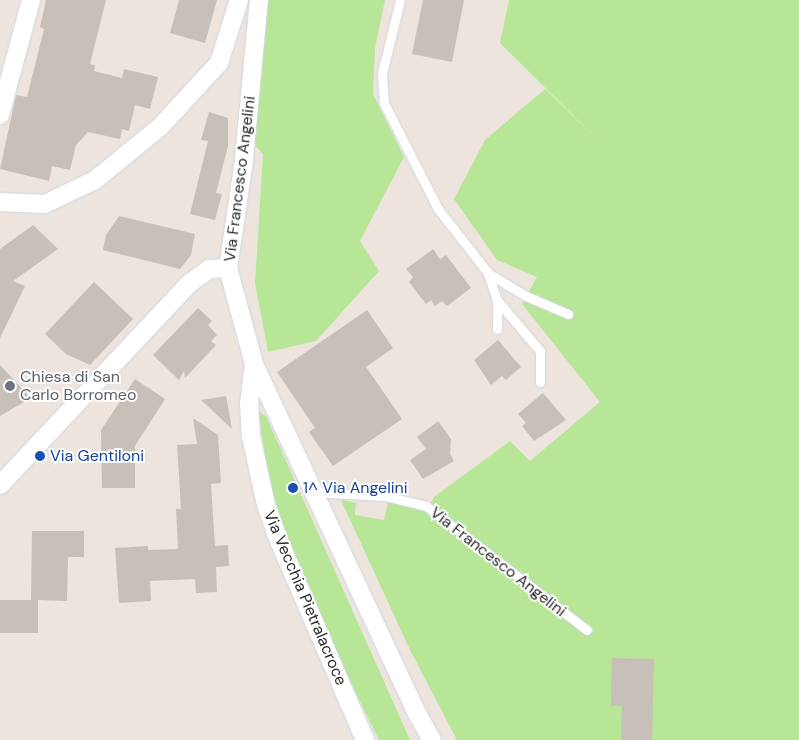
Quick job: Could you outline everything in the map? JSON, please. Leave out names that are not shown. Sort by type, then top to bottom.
[{"type":"street","points":[[0,115],[31,0]]},
{"type":"street","points":[[0,202],[45,204],[96,180],[161,126],[219,63],[239,0]]},
{"type":"street","name":"Via Francesco Angelini","points":[[259,0],[244,160],[228,268],[254,364],[418,716],[432,740]]},
{"type":"street","points":[[0,484],[190,283],[209,269],[228,268]]},
{"type":"street","name":"Via Vecchia Pietralacroce","points":[[254,364],[249,402],[251,436],[266,505],[279,541],[365,740]]},
{"type":"lane","points":[[400,0],[382,74],[384,103],[438,209],[488,272],[526,296],[568,314]]},
{"type":"lane","points":[[488,272],[497,300],[497,329]]},
{"type":"lane","points":[[497,300],[540,351],[540,382]]},
{"type":"lane","name":"Via Francesco Angelini","points":[[315,492],[385,496],[426,506],[587,630]]},
{"type":"green space","points":[[265,0],[385,0],[375,48],[373,94],[404,157],[360,241],[379,271],[316,341],[268,352],[255,283],[263,154],[252,142]]},
{"type":"green space","points":[[509,0],[799,0],[799,740],[457,740],[410,650],[341,500],[356,503],[355,515],[384,520],[388,502],[426,512],[434,497],[510,441],[530,461],[600,402],[522,304],[537,277],[497,260],[454,199],[485,140],[545,89],[603,145],[500,43]]},
{"type":"green space","points":[[259,412],[266,416],[410,740],[379,740],[342,665],[270,496]]},
{"type":"building","points":[[46,0],[106,0],[90,64],[95,65],[94,71],[122,78],[124,69],[158,77],[150,109],[135,105],[129,131],[122,129],[120,139],[88,132],[76,145],[70,170],[52,166],[49,181],[0,169],[16,95],[27,97],[44,29],[40,27]]},
{"type":"building","points":[[179,0],[217,0],[205,43],[170,33]]},
{"type":"building","points":[[423,0],[464,0],[452,62],[412,54]]},
{"type":"building","points":[[209,112],[228,118],[228,146],[216,193],[222,194],[215,220],[190,214],[208,141],[201,140]]},
{"type":"building","points":[[119,216],[195,234],[191,255],[180,269],[103,250],[106,235]]},
{"type":"building","points":[[33,225],[58,249],[13,281],[25,286],[0,338],[0,249]]},
{"type":"building","points":[[433,249],[440,259],[446,255],[471,288],[447,306],[442,301],[435,306],[431,300],[426,304],[409,282],[413,277],[406,269]]},
{"type":"building","points":[[94,282],[133,319],[90,365],[66,354],[45,334]]},
{"type":"building","points":[[198,308],[212,321],[208,325],[217,335],[211,341],[216,345],[185,378],[184,371],[179,380],[153,355]]},
{"type":"building","points":[[367,310],[393,348],[366,367],[402,419],[333,466],[309,432],[315,428],[277,372]]},
{"type":"building","points":[[498,340],[521,367],[506,380],[502,376],[491,385],[474,360]]},
{"type":"building","name":"Chiesa di San Carlo Borromeo","points":[[0,365],[31,398],[0,416]]},
{"type":"building","points":[[135,379],[165,399],[135,446],[135,488],[102,488],[101,430]]},
{"type":"building","points":[[543,393],[566,420],[534,441],[522,426],[526,423],[518,414]]},
{"type":"building","points":[[226,396],[232,429],[201,400]]},
{"type":"building","points":[[193,418],[218,435],[221,483],[211,484],[215,546],[228,545],[229,566],[216,567],[217,592],[196,593],[195,579],[150,581],[151,601],[119,603],[115,548],[148,546],[148,550],[178,549],[176,509],[181,509],[177,445],[197,444]]},
{"type":"building","points":[[438,421],[451,439],[450,454],[454,461],[423,479],[410,460],[426,449],[417,437]]},
{"type":"building","points":[[32,531],[84,531],[84,557],[68,557],[67,601],[38,600],[38,633],[0,633],[0,600],[31,600]]},
{"type":"building","points":[[612,658],[654,659],[652,740],[621,740],[622,706],[611,706]]},
{"type":"place","name":"Chiesa di San Carlo Borromeo","points":[[10,386]]},
{"type":"place","name":"Via Gentiloni","points":[[40,456]]},
{"type":"place","name":"1^ Via Angelini","points":[[293,488]]}]
